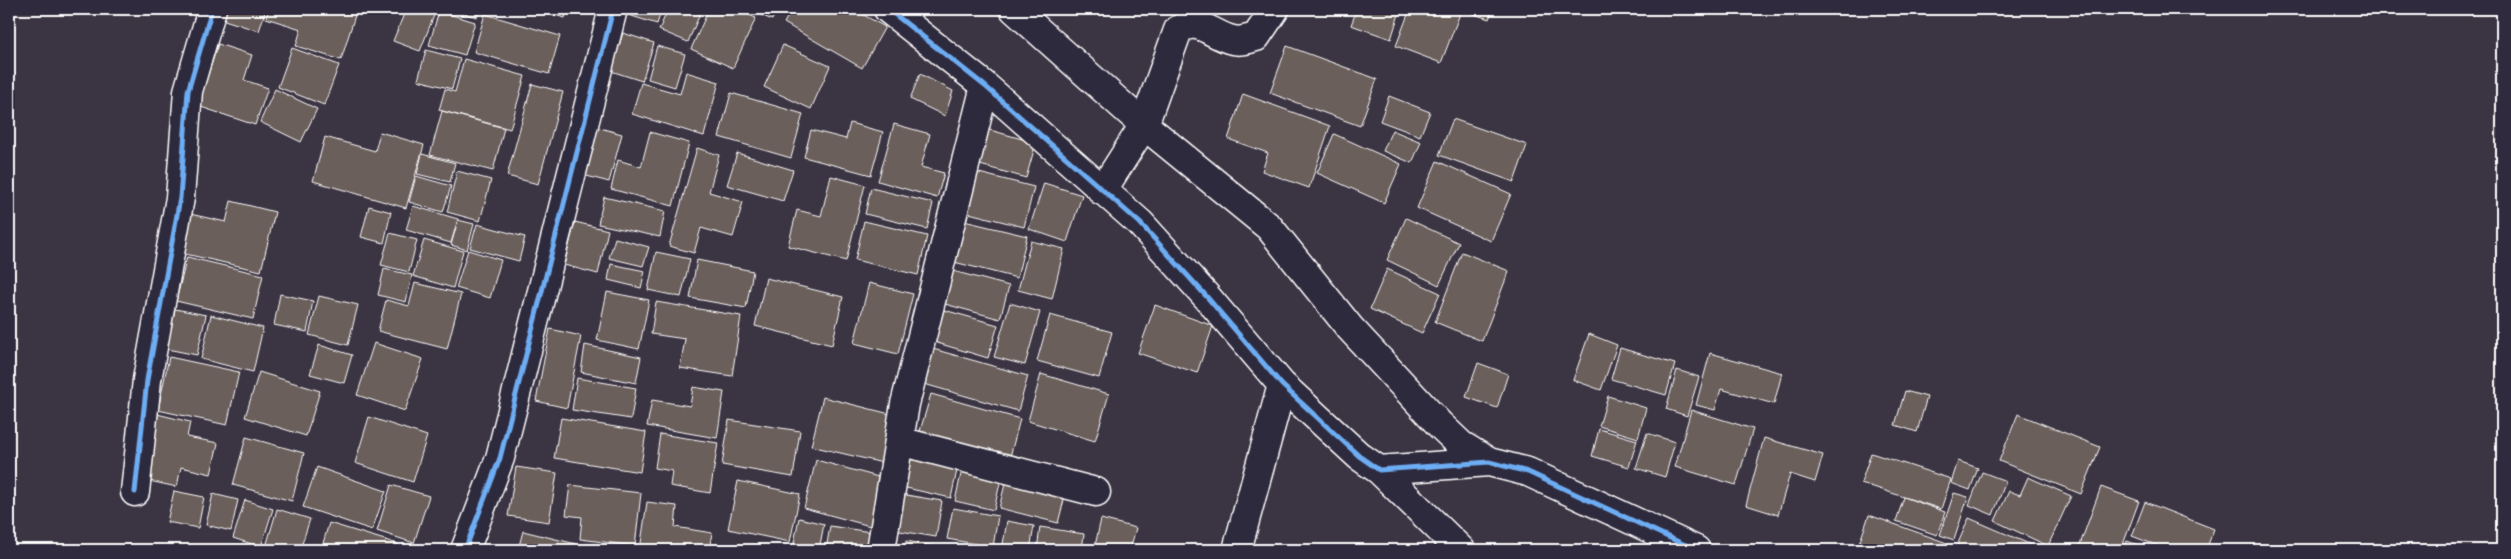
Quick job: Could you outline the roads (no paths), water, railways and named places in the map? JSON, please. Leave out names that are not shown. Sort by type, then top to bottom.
[{"type":"street","points":[[135,492],[146,380],[180,198],[188,91],[212,9]]},
{"type":"street","points":[[465,550],[500,458],[612,9]]},
{"type":"street","points":[[888,9],[1106,183],[1140,224],[1207,297],[1282,386],[1359,456],[1388,471],[1461,550]]},
{"type":"street","points":[[1014,9],[1141,130],[1268,227],[1350,328],[1440,425],[1461,445],[1488,462]]},
{"type":"street","points":[[1106,183],[1141,130],[1178,30],[1185,24],[1192,23],[1230,40],[1242,41],[1256,37],[1275,9]]},
{"type":"street","points":[[881,550],[905,404],[985,86]]},
{"type":"street","points":[[1237,550],[1282,386]]},
{"type":"street","points":[[899,441],[1096,492]]},
{"type":"street","points":[[1388,471],[1488,462],[1528,472],[1696,550]]}]
